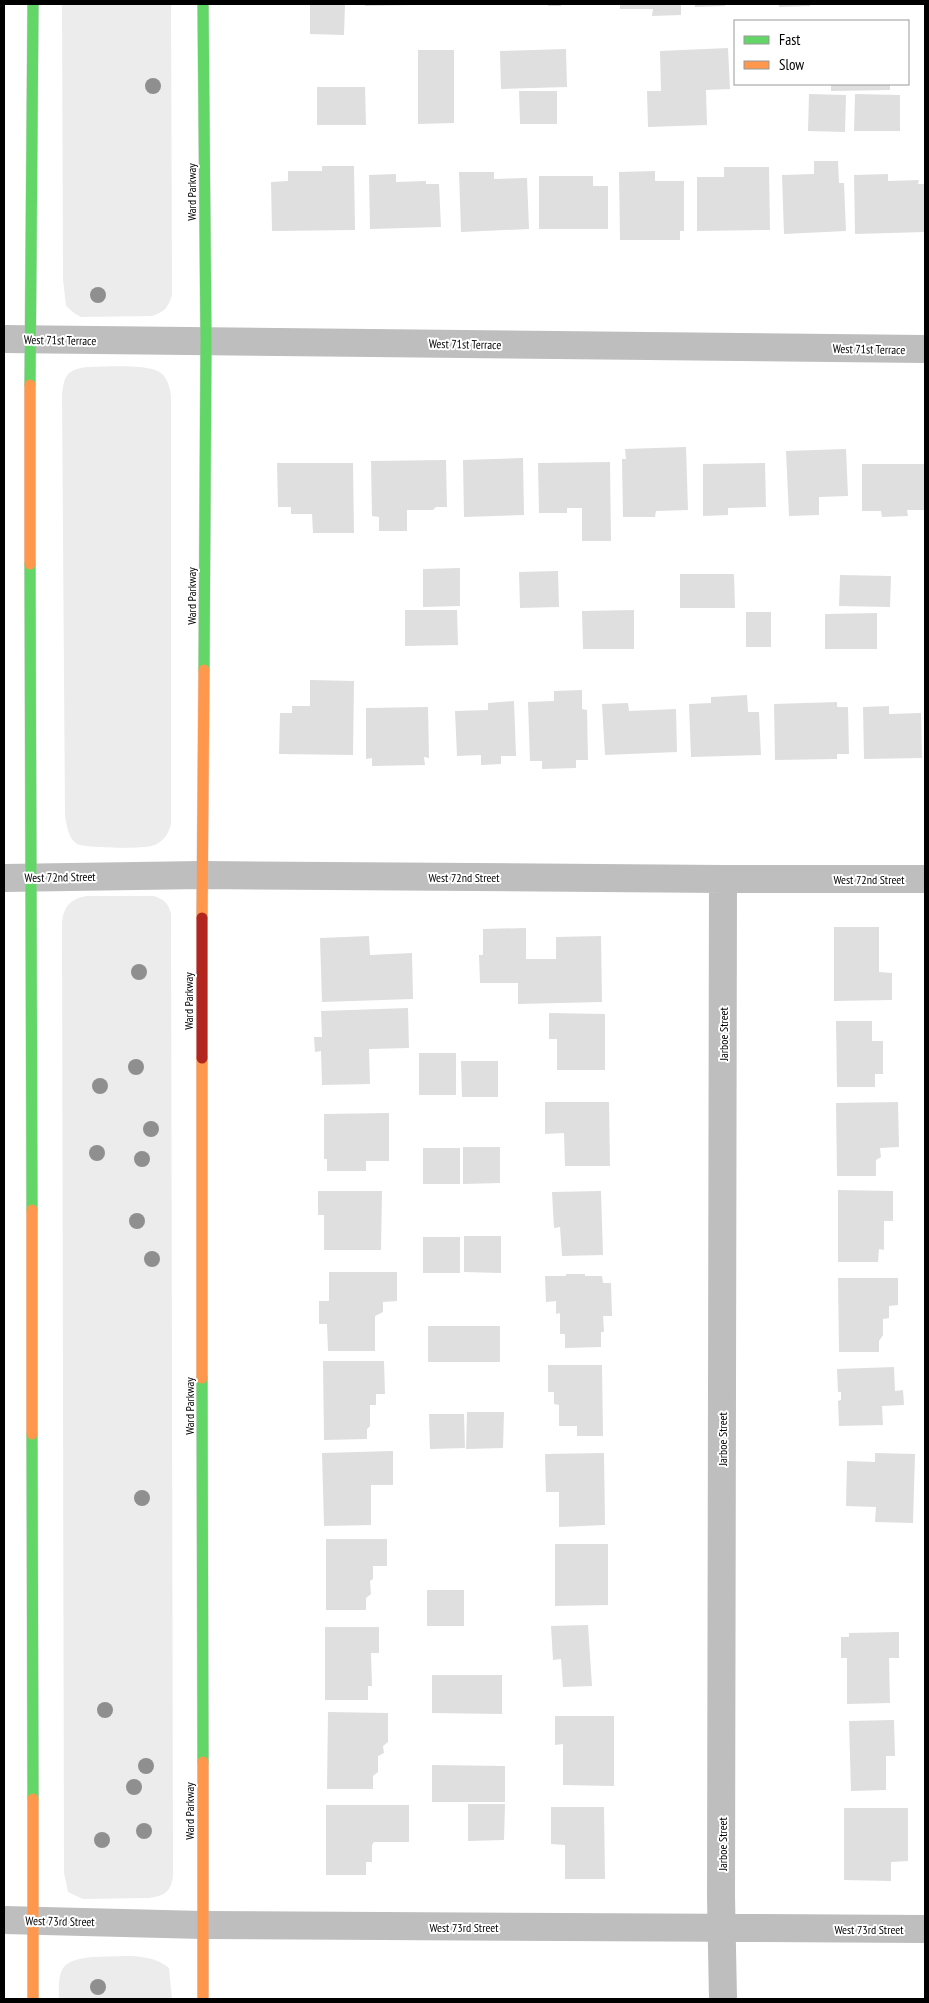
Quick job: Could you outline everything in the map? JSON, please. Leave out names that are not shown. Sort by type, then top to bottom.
[{"type":"main road","points":[[33,4],[17,339],[31,878],[33,1999]]},
{"type":"main road","name":"Ward Parkway","points":[[203,4],[206,341],[202,875],[203,1999]]},
{"type":"street","name":"West 71st Terrace","points":[[17,339],[925,349]]},
{"type":"street","name":"West 72nd Street","points":[[4,878],[202,875],[723,880],[925,879]]},
{"type":"street","points":[[4,892],[31,878]]},
{"type":"street","name":"Jarboe Street","points":[[723,880],[723,1999]]},
{"type":"street","name":"West 73rd Street","points":[[4,1920],[203,1925],[925,1929]]},
{"type":"shaded area","points":[[62,4],[171,4],[172,295],[165,309],[152,316],[81,317],[66,306],[63,279]]},
{"type":"shaded area","points":[[127,366],[148,368],[162,374],[166,379],[171,396],[171,824],[167,835],[162,841],[146,847],[101,847],[77,844],[67,828],[65,816],[62,396],[67,375],[80,368]]},
{"type":"shaded area","points":[[87,896],[154,896],[166,902],[171,914],[173,1876],[171,1886],[166,1892],[149,1898],[83,1899],[68,1892],[64,1873],[62,923],[64,912],[69,904],[76,899]]},
{"type":"shaded area","points":[[133,1956],[152,1959],[161,1963],[169,1968],[172,1999],[59,1999],[59,1980],[61,1973],[68,1963],[82,1958]]},
{"type":"building","points":[[310,4],[345,4],[344,35],[310,34]]},
{"type":"building","points":[[365,4],[415,4],[415,5],[365,6]]},
{"type":"building","points":[[549,4],[561,4],[561,6],[548,6]]},
{"type":"building","points":[[620,4],[681,4],[681,15],[652,16],[653,9],[620,9]]},
{"type":"building","points":[[695,4],[725,4],[725,6],[695,7]]},
{"type":"building","points":[[779,4],[810,4],[810,6],[779,7]]},
{"type":"building","points":[[728,48],[730,89],[706,90],[707,125],[648,127],[647,91],[661,91],[660,51]]},
{"type":"building","points":[[566,49],[567,87],[501,89],[500,51]]},
{"type":"building","points":[[418,50],[454,50],[454,123],[418,124]]},
{"type":"building","points":[[831,85],[890,85],[890,90],[831,91]]},
{"type":"building","points":[[317,87],[365,87],[366,125],[317,125]]},
{"type":"building","points":[[519,91],[557,91],[557,124],[520,124]]},
{"type":"building","points":[[809,94],[846,95],[845,132],[808,131]]},
{"type":"building","points":[[855,94],[900,95],[900,131],[854,131]]},
{"type":"building","points":[[814,161],[838,161],[839,183],[844,183],[846,231],[784,234],[782,175],[814,174]]},
{"type":"building","points":[[322,166],[354,166],[355,230],[272,231],[271,182],[288,181],[288,171],[322,171]]},
{"type":"building","points":[[724,167],[769,167],[770,230],[697,231],[697,177],[724,177]]},
{"type":"building","points":[[655,171],[655,181],[684,181],[684,231],[680,231],[680,240],[620,240],[619,172]]},
{"type":"building","points":[[459,172],[494,172],[494,179],[527,178],[529,229],[461,232]]},
{"type":"building","points":[[396,174],[396,182],[426,181],[426,184],[439,184],[441,227],[370,229],[369,175]]},
{"type":"building","points":[[888,174],[888,181],[919,180],[918,184],[925,184],[925,232],[855,234],[854,175]]},
{"type":"building","points":[[539,176],[593,176],[593,186],[608,186],[608,229],[539,229]]},
{"type":"building","points":[[686,447],[688,510],[656,511],[655,517],[623,517],[622,459],[626,459],[625,449]]},
{"type":"building","points":[[846,449],[848,496],[819,497],[819,515],[789,516],[786,451]]},
{"type":"building","points":[[523,458],[524,515],[464,517],[463,460]]},
{"type":"building","points":[[446,460],[447,507],[436,507],[433,510],[407,510],[407,531],[379,531],[379,517],[372,516],[371,461]]},
{"type":"building","points":[[610,462],[611,541],[582,541],[582,508],[567,508],[567,513],[539,513],[538,463]]},
{"type":"building","points":[[277,463],[353,463],[354,533],[313,533],[312,514],[291,514],[291,507],[278,507]]},
{"type":"building","points":[[765,463],[766,507],[728,508],[728,515],[703,516],[703,464]]},
{"type":"building","points":[[862,464],[925,464],[925,510],[907,510],[908,516],[882,517],[881,511],[862,511]]},
{"type":"building","points":[[460,568],[460,606],[423,607],[423,569]]},
{"type":"building","points":[[558,571],[559,607],[520,608],[519,572]]},
{"type":"building","points":[[680,574],[734,574],[735,608],[680,608]]},
{"type":"building","points":[[840,575],[891,576],[890,607],[839,606]]},
{"type":"building","points":[[405,610],[457,610],[458,645],[405,646]]},
{"type":"building","points":[[634,610],[634,649],[583,649],[582,611]]},
{"type":"building","points":[[746,612],[771,612],[771,647],[746,647]]},
{"type":"building","points":[[877,613],[877,649],[825,649],[825,614]]},
{"type":"building","points":[[310,680],[354,681],[353,755],[279,754],[280,713],[292,713],[292,706],[310,706]]},
{"type":"building","points":[[582,690],[582,709],[587,710],[588,760],[576,760],[576,768],[542,769],[542,761],[530,761],[528,702],[554,701],[554,691]]},
{"type":"building","points":[[747,695],[748,712],[759,712],[761,755],[691,757],[689,704],[711,703],[711,697]]},
{"type":"building","points":[[514,701],[516,756],[501,756],[501,764],[481,765],[481,755],[457,756],[455,711],[488,710],[488,703]]},
{"type":"building","points":[[837,702],[837,707],[848,707],[849,754],[837,754],[837,759],[775,760],[774,704]]},
{"type":"building","points":[[628,703],[629,711],[676,709],[677,752],[605,755],[602,704]]},
{"type":"building","points":[[889,706],[889,714],[921,713],[922,758],[864,759],[863,707]]},
{"type":"building","points":[[428,707],[429,758],[424,757],[425,765],[372,766],[372,758],[366,759],[366,708]]},
{"type":"building","points":[[834,927],[879,927],[879,972],[892,973],[892,1000],[834,1001]]},
{"type":"building","points":[[526,928],[526,959],[556,959],[556,937],[601,936],[602,1002],[518,1004],[518,983],[480,983],[479,955],[483,955],[483,929]]},
{"type":"building","points":[[369,936],[370,955],[412,953],[413,999],[322,1002],[320,938]]},
{"type":"building","points":[[408,1008],[409,1048],[369,1049],[370,1084],[322,1085],[321,1051],[315,1052],[314,1037],[322,1037],[321,1011]]},
{"type":"building","points":[[549,1013],[605,1014],[605,1070],[557,1070],[557,1039],[549,1039]]},
{"type":"building","points":[[836,1021],[872,1021],[872,1041],[883,1041],[883,1074],[875,1074],[875,1087],[837,1087]]},
{"type":"building","points":[[419,1053],[456,1053],[456,1095],[419,1095]]},
{"type":"building","points":[[461,1061],[498,1061],[498,1097],[462,1097]]},
{"type":"building","points":[[545,1102],[609,1102],[610,1166],[565,1166],[564,1133],[545,1134]]},
{"type":"building","points":[[898,1102],[899,1147],[880,1148],[881,1157],[876,1160],[876,1176],[837,1176],[836,1103]]},
{"type":"building","points":[[389,1113],[389,1161],[366,1161],[366,1171],[327,1171],[327,1159],[324,1159],[324,1114]]},
{"type":"building","points":[[463,1147],[500,1147],[500,1183],[463,1184]]},
{"type":"building","points":[[423,1148],[460,1148],[460,1184],[423,1184]]},
{"type":"building","points":[[838,1190],[893,1191],[893,1221],[884,1221],[884,1250],[879,1249],[878,1262],[838,1262]]},
{"type":"building","points":[[318,1191],[382,1191],[381,1250],[324,1250],[324,1215],[318,1215]]},
{"type":"building","points":[[601,1191],[603,1255],[562,1256],[560,1227],[554,1228],[552,1192]]},
{"type":"building","points":[[464,1236],[501,1236],[501,1273],[464,1272]]},
{"type":"building","points":[[423,1237],[460,1237],[460,1273],[423,1273]]},
{"type":"building","points":[[329,1272],[397,1272],[397,1301],[383,1302],[383,1312],[375,1316],[375,1351],[328,1351],[327,1324],[319,1324],[319,1301],[329,1301]]},
{"type":"building","points":[[566,1274],[602,1276],[603,1283],[611,1283],[612,1316],[603,1316],[604,1332],[601,1332],[601,1347],[565,1348],[565,1334],[560,1334],[560,1313],[556,1314],[556,1301],[546,1302],[545,1276],[566,1276]]},
{"type":"building","points":[[838,1278],[898,1278],[898,1305],[889,1306],[889,1318],[883,1319],[883,1335],[879,1341],[879,1352],[839,1352]]},
{"type":"building","points":[[428,1326],[500,1326],[500,1362],[428,1362]]},
{"type":"building","points":[[323,1361],[384,1361],[385,1394],[376,1394],[376,1405],[370,1405],[370,1426],[367,1429],[367,1439],[324,1440]]},
{"type":"building","points":[[548,1365],[602,1365],[603,1436],[577,1436],[577,1426],[559,1426],[559,1405],[554,1404],[554,1392],[548,1392]]},
{"type":"building","points":[[894,1367],[895,1391],[903,1390],[904,1405],[882,1406],[883,1425],[839,1426],[838,1401],[841,1400],[841,1392],[838,1392],[837,1369]]},
{"type":"building","points":[[467,1412],[504,1412],[503,1448],[466,1449]]},
{"type":"building","points":[[429,1414],[464,1414],[465,1448],[430,1449]]},
{"type":"building","points":[[393,1451],[393,1485],[371,1485],[371,1525],[324,1526],[322,1453]]},
{"type":"building","points":[[604,1453],[605,1525],[559,1527],[559,1492],[546,1492],[545,1454]]},
{"type":"building","points":[[875,1453],[915,1454],[913,1523],[875,1522],[876,1507],[846,1506],[847,1461],[875,1462]]},
{"type":"building","points":[[326,1539],[387,1539],[387,1566],[373,1566],[373,1579],[370,1581],[371,1594],[366,1598],[366,1610],[326,1610]]},
{"type":"building","points":[[555,1544],[608,1544],[608,1605],[555,1606]]},
{"type":"building","points":[[427,1590],[464,1590],[464,1626],[427,1626]]},
{"type":"building","points":[[588,1625],[592,1686],[563,1687],[561,1659],[553,1660],[551,1626]]},
{"type":"building","points":[[325,1627],[379,1627],[379,1653],[371,1653],[372,1686],[368,1686],[368,1700],[325,1700]]},
{"type":"building","points":[[899,1632],[899,1658],[889,1658],[890,1703],[847,1704],[847,1658],[841,1658],[841,1637],[849,1637],[849,1633]]},
{"type":"building","points":[[432,1675],[502,1675],[502,1714],[432,1713]]},
{"type":"building","points":[[328,1712],[388,1713],[388,1742],[383,1746],[384,1753],[378,1756],[378,1772],[373,1776],[373,1789],[327,1789]]},
{"type":"building","points":[[555,1716],[614,1716],[614,1786],[563,1785],[563,1744],[555,1745]]},
{"type":"building","points":[[894,1720],[895,1756],[886,1756],[886,1790],[851,1791],[849,1721]]},
{"type":"building","points":[[432,1765],[505,1766],[505,1802],[432,1802]]},
{"type":"building","points":[[468,1804],[505,1804],[504,1840],[468,1841]]},
{"type":"building","points":[[326,1805],[409,1805],[409,1842],[374,1842],[372,1845],[372,1862],[366,1862],[366,1875],[326,1875]]},
{"type":"building","points":[[551,1807],[604,1807],[605,1879],[565,1879],[565,1845],[551,1844]]},
{"type":"building","points":[[844,1808],[908,1808],[908,1861],[891,1862],[891,1881],[844,1880]]},
{"type":"traffic: fast","points":[[30,385],[33,4]]},
{"type":"traffic: fast","points":[[203,4],[206,341],[204,670]]},
{"type":"traffic: fast","points":[[30,564],[32,1210]]},
{"type":"traffic: fast","points":[[202,1378],[203,1762]]},
{"type":"traffic: fast","points":[[32,1434],[33,1799]]},
{"type":"traffic: slow","points":[[30,385],[30,564]]},
{"type":"traffic: slow","points":[[202,918],[204,670]]},
{"type":"traffic: slow","points":[[202,1058],[202,1378]]},
{"type":"traffic: slow","points":[[32,1210],[32,1434]]},
{"type":"traffic: slow","points":[[203,1762],[203,1999]]},
{"type":"traffic: slow","points":[[33,1799],[33,1999]]},
{"type":"traffic: jam","points":[[202,918],[202,1058]]}]
